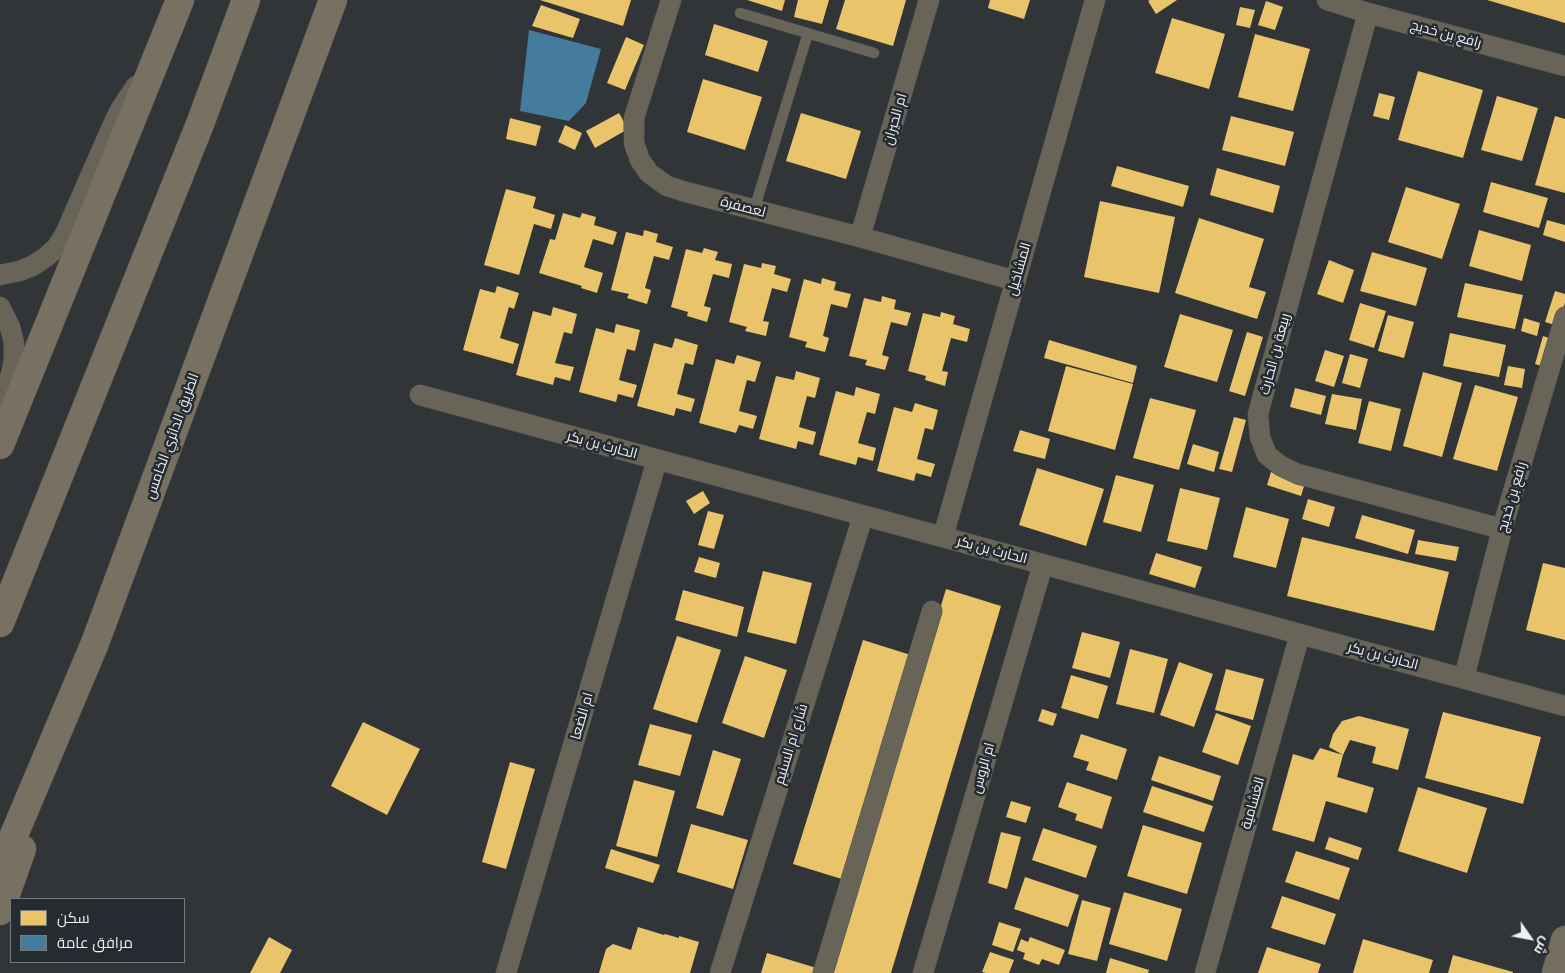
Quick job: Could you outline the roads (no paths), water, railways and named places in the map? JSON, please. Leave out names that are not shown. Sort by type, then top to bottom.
[{"type":"highway","points":[[0,445],[180,0]]},
{"type":"highway","points":[[0,623],[200,124],[246,0]]},
{"type":"highway","name":"الطريق الدائري الخامس","points":[[0,868],[95,643],[333,0]]},
{"type":"highway","points":[[0,911],[95,643]]},
{"type":"street","name":"لعصفرة","points":[[671,0],[634,118],[634,143],[640,160],[649,173],[667,186],[1016,281]]},
{"type":"street","name":"ام الحيران","points":[[860,238],[929,0]]},
{"type":"street","name":"المشاخيل","points":[[943,537],[1095,0]]},
{"type":"street","name":"رافع بن خديج","points":[[1327,0],[1368,13],[1565,66]]},
{"type":"street","name":"ربيعة بن الحارث","points":[[1368,13],[1258,414],[1260,438],[1266,455],[1281,466],[1298,474],[1502,529]]},
{"type":"street","points":[[0,275],[20,271],[34,265],[57,247],[65,234],[120,110],[143,76],[156,61]]},
{"type":"street","points":[[0,307],[10,328],[14,343],[14,359],[10,376],[0,401]]},
{"type":"street","name":"رافع بن خديج","points":[[1464,678],[1502,529],[1565,317]]},
{"type":"street","name":"الحارث بن بكر","points":[[420,395],[1565,706]]},
{"type":"street","name":"ام الضعا","points":[[506,973],[657,460]]},
{"type":"street","name":"شارع ام السنيم","points":[[720,973],[863,516]]},
{"type":"street","name":"ام الروس","points":[[923,973],[1043,564]]},
{"type":"street","points":[[823,973],[932,611]]},
{"type":"street","name":"الغشامية","points":[[1205,973],[1300,634]]},
{"type":"street","points":[[1556,973],[1565,940]]},
{"type":"lane","points":[[740,13],[874,53]]},
{"type":"lane","points":[[754,210],[808,33]]}]
